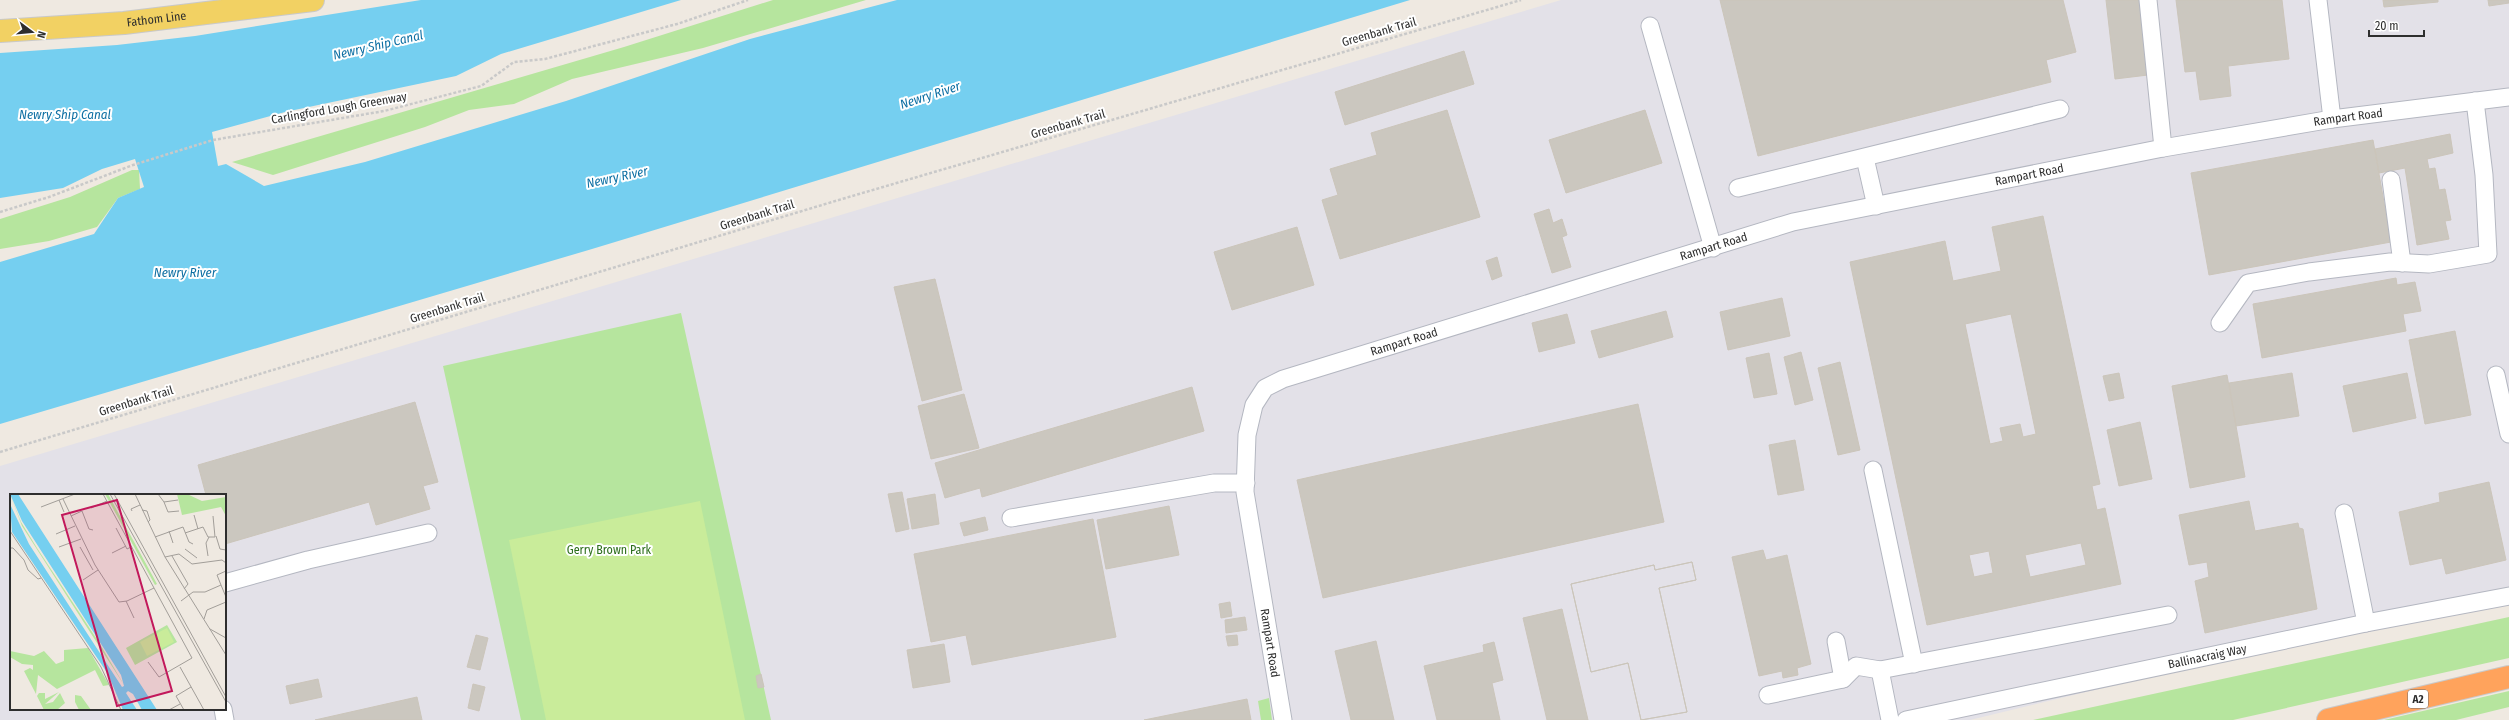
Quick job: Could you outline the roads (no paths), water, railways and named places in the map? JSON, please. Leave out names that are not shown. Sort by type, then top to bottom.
[{"type":"highway","name":"A2","points":[[2328,720],[2509,677]]},
{"type":"main road","name":"Fathom Line","points":[[0,32],[124,23],[312,0]]},
{"type":"street","points":[[2148,0],[2163,148]]},
{"type":"street","points":[[2318,0],[2332,119]]},
{"type":"street","points":[[1650,26],[1713,248]]},
{"type":"street","name":"Rampart Road","points":[[1283,720],[1245,492],[1247,435],[1254,405],[1265,388],[1277,382],[1793,222],[2163,148],[2332,119],[2509,97]]},
{"type":"street","points":[[2220,323],[2248,283],[2309,272],[2402,263],[2429,264],[2488,254],[2484,175],[2475,101]]},
{"type":"street","points":[[1738,188],[2060,109]]},
{"type":"street","points":[[1865,158],[1876,206]]},
{"type":"street","points":[[2391,180],[2402,263]]},
{"type":"street","points":[[2496,375],[2509,434]]},
{"type":"street","points":[[1873,470],[1914,664]]},
{"type":"street","points":[[1010,518],[1214,483],[1246,483]]},
{"type":"street","points":[[2344,513],[2366,624]]},
{"type":"street","points":[[226,583],[308,560],[428,533]]},
{"type":"street","name":"Ballinacraig Way","points":[[1906,720],[2366,624],[2509,596]]},
{"type":"street","points":[[1768,695],[1844,679],[1856,666],[1880,670],[2168,615]]},
{"type":"street","points":[[1836,641],[1844,679]]},
{"type":"street","points":[[1880,670],[1890,720]]},
{"type":"street","points":[[223,710],[225,720]]},
{"type":"water","name":"Newry River","points":[[421,0],[681,0],[501,54],[456,76],[285,112],[212,132],[218,166],[226,164],[264,186],[365,162],[566,101],[750,39],[897,0],[1410,0],[592,249],[0,424],[0,262],[94,234],[118,198],[144,187],[135,159],[102,169],[63,188],[0,198],[0,53],[117,45],[195,36]]},
{"type":"water label","name":"Newry Ship Canal","points":[[378,45]]},
{"type":"water label","name":"Newry Ship Canal","points":[[65,114]]},
{"type":"park label","name":"Gerry Brown Park","points":[[609,550]]}]
